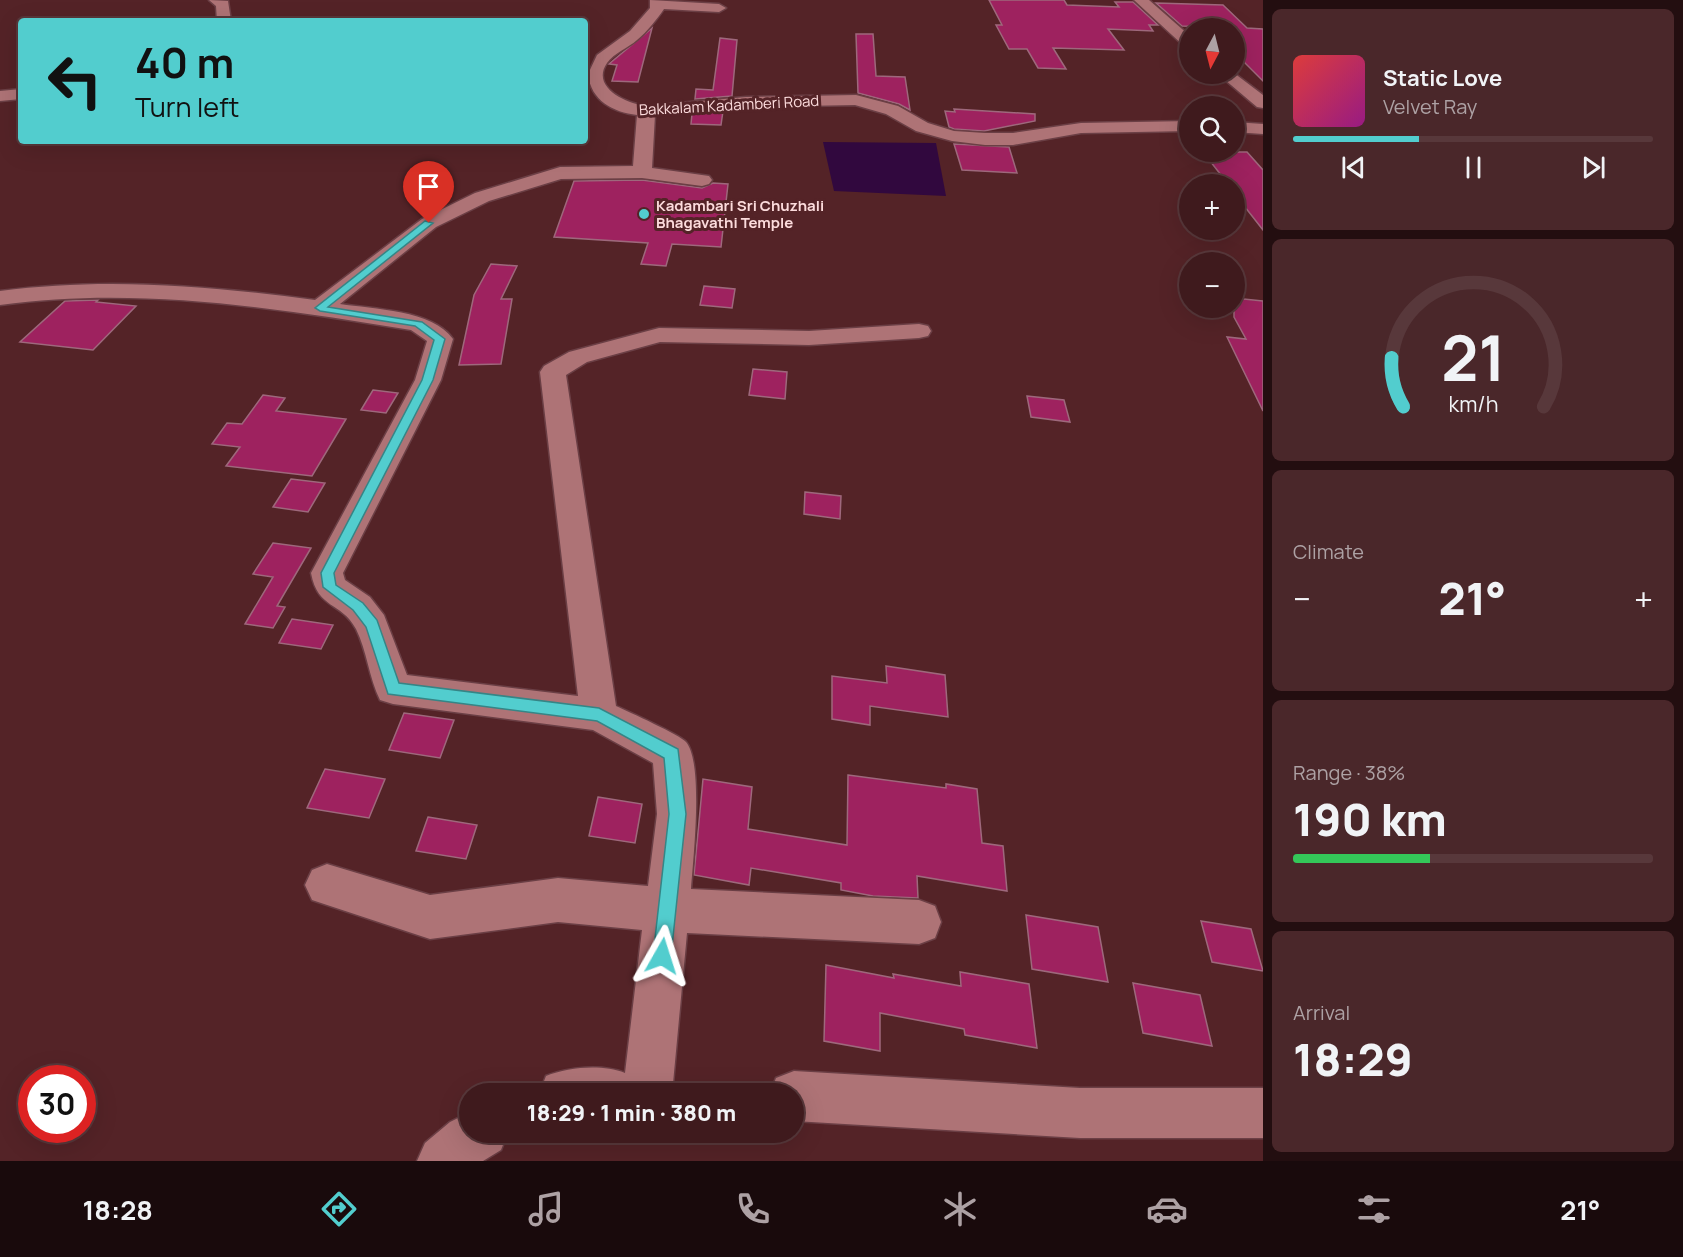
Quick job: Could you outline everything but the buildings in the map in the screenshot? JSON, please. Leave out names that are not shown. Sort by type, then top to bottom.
[{"type":"street","points":[[216,0],[223,4],[224,18]]},
{"type":"street","points":[[1141,0],[1179,34]]},
{"type":"street","points":[[657,2],[719,8]]},
{"type":"street","name":"Bakkalam Kadamberi Road","points":[[657,2],[657,9],[637,32],[609,52],[597,65],[596,78],[600,89],[612,103],[646,111],[746,102],[856,100],[892,110],[922,127],[952,136],[985,139],[1013,140],[1081,128],[1179,126]]},
{"type":"street","points":[[1239,84],[1263,103]]},
{"type":"street","points":[[0,96],[18,94]]},
{"type":"street","points":[[642,172],[646,111]]},
{"type":"street","points":[[1245,128],[1263,129]]},
{"type":"street","points":[[320,308],[429,223],[482,197],[560,173],[642,172],[702,180]]},
{"type":"street","points":[[0,298],[29,293],[109,290],[194,295],[320,308],[418,324],[440,339],[428,380],[327,573],[330,587],[358,606],[372,624],[393,689],[599,715],[672,754],[677,814],[648,1083]]},
{"type":"street","points":[[599,715],[553,372],[578,357],[659,335],[809,339],[919,331]]},
{"type":"street","points":[[327,885],[430,917],[558,900],[667,910],[919,922]]},
{"type":"street","points":[[804,1097],[1080,1113],[1263,1113]]},
{"type":"street","points":[[443,1161],[464,1143]]},
{"type":"shaded area","points":[[823,142],[936,143],[946,196],[834,191]]},
{"type":"place","name":"Kadambari Sri Chuzhali Bhagavathi Temple","points":[[644,214]]},
{"type":"route","points":[[429,223],[320,308],[418,324],[440,339],[428,380],[327,573],[330,587],[358,606],[372,624],[393,689],[599,715],[672,754],[677,814],[662,956]]}]
